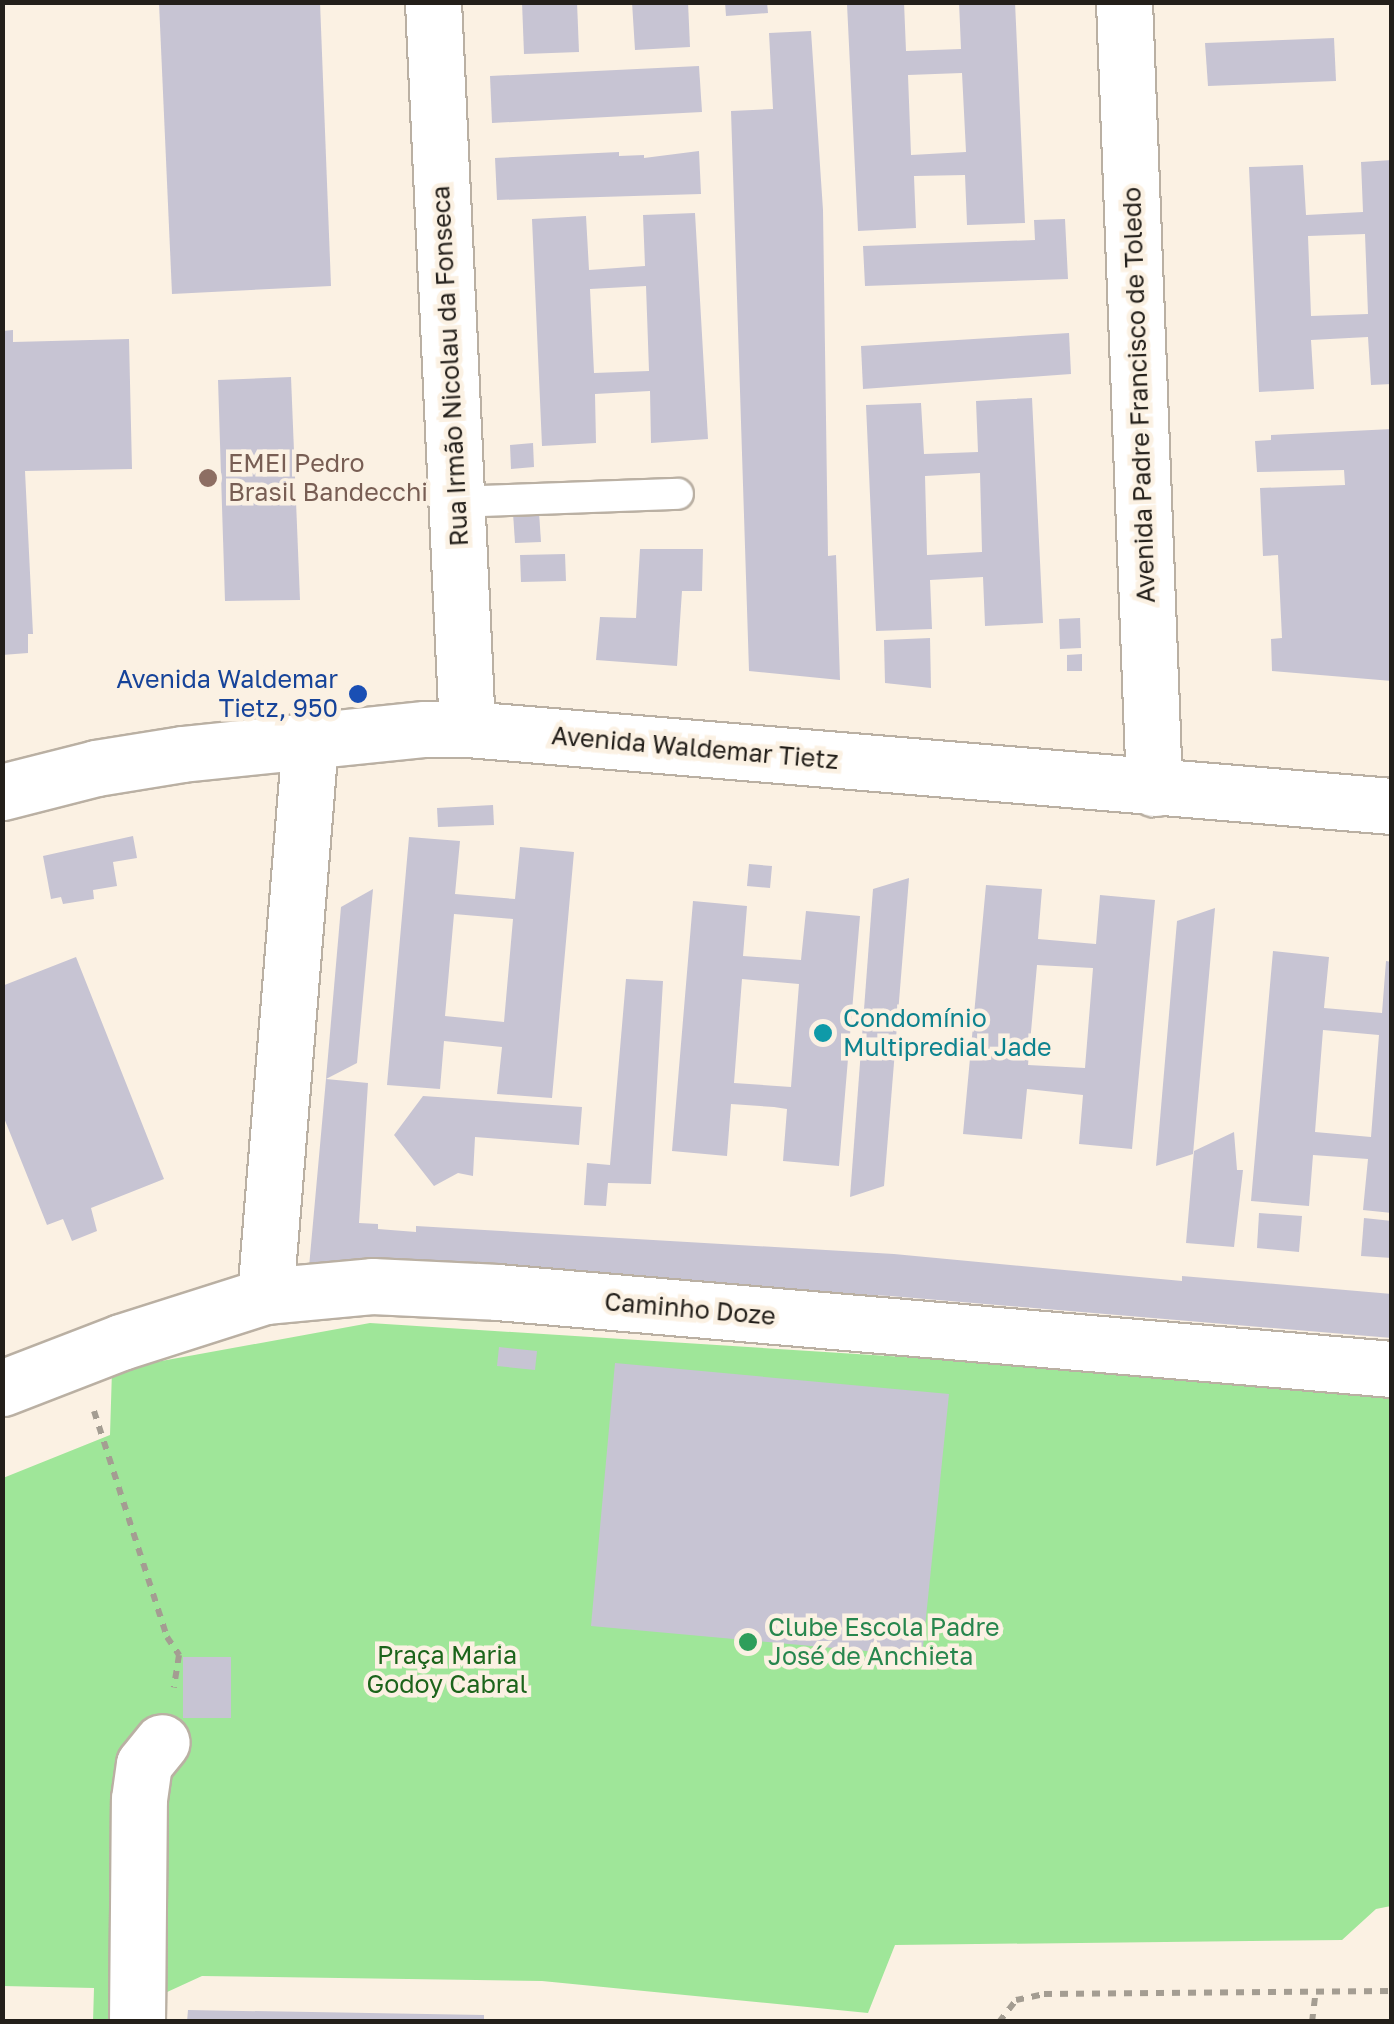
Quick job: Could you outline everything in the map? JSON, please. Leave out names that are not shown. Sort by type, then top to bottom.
[{"type":"street","name":"Rua Irmão Nicolau da Fonseca","points":[[432,2],[467,729]]},
{"type":"street","name":"Avenida Padre Francisco de Toledo","points":[[1124,2],[1154,788]]},
{"type":"street","name":"Avenida Waldemar Tietz","points":[[2,792],[96,768],[310,742],[467,729],[1392,806]]},
{"type":"street","points":[[264,1296],[310,742]]},
{"type":"street","name":"Caminho Doze","points":[[2,1388],[75,1358],[264,1296],[372,1286],[496,1292],[1392,1370]]},
{"type":"street","points":[[137,2022],[139,1799],[144,1764],[162,1742]]},
{"type":"lane","points":[[456,502],[678,494]]},
{"type":"path","points":[[75,1358],[166,1637],[179,1655],[162,1742]]},
{"type":"path","points":[[1312,2022],[1316,1991]]},
{"type":"path","points":[[998,2022],[1016,2000],[1044,1994],[1392,1991]]},
{"type":"green space","name":"Praça Maria Godoy Cabral","points":[[370,1323],[1391,1388],[1391,1906],[1376,1909],[1342,1940],[895,1945],[868,2013],[542,1981],[202,1976],[104,2021],[93,2022],[94,1988],[3,1986],[3,1478],[110,1435],[112,1370]]},
{"type":"building","points":[[320,2],[331,286],[172,294],[159,3]]},
{"type":"building","points":[[522,2],[577,2],[579,52],[524,54]]},
{"type":"building","points":[[632,2],[688,2],[690,47],[635,50]]},
{"type":"building","points":[[725,2],[767,2],[768,13],[726,16]]},
{"type":"building","points":[[904,2],[906,51],[961,49],[959,2],[1015,2],[1025,223],[967,225],[965,175],[914,176],[916,228],[858,231],[847,4]],"holes":[[[962,73],[966,152],[911,155],[908,75]]]},
{"type":"building","points":[[811,31],[823,210],[828,556],[836,555],[840,680],[749,671],[731,111],[773,109],[769,33]]},
{"type":"building","points":[[1334,38],[1336,81],[1208,86],[1205,43]]},
{"type":"building","points":[[699,66],[702,112],[492,123],[490,76]]},
{"type":"building","points":[[699,151],[701,194],[497,200],[495,158],[619,152],[619,156],[644,158]]},
{"type":"building","points":[[1392,160],[1392,384],[1371,385],[1368,337],[1311,340],[1314,389],[1259,392],[1249,167],[1303,165],[1306,215],[1363,212],[1361,162]],"holes":[[[1365,234],[1368,314],[1311,316],[1308,236]]]},
{"type":"building","points":[[695,213],[708,439],[651,443],[650,391],[595,394],[596,443],[542,446],[532,219],[586,216],[589,270],[645,266],[643,215]],"holes":[[[646,286],[649,371],[594,373],[590,289]]]},
{"type":"building","points":[[1065,219],[1068,279],[865,286],[863,246],[1035,240],[1034,220]]},
{"type":"building","points":[[13,330],[13,342],[129,339],[132,469],[25,471],[33,634],[28,634],[28,653],[2,655],[2,331]]},
{"type":"building","points":[[1069,333],[1071,374],[863,389],[861,346]]},
{"type":"building","points":[[291,377],[300,600],[225,601],[218,380]]},
{"type":"building","points":[[1032,398],[1043,623],[985,626],[983,577],[930,580],[932,629],[876,631],[866,405],[921,403],[924,454],[978,452],[976,401]],"holes":[[[980,473],[982,552],[927,555],[925,476]]]},
{"type":"building","points":[[1392,429],[1392,681],[1272,671],[1271,639],[1282,638],[1278,555],[1263,556],[1260,488],[1345,485],[1344,470],[1257,472],[1255,441],[1271,440],[1271,435]]},
{"type":"building","points":[[533,443],[534,467],[511,469],[510,445]]},
{"type":"building","points":[[539,512],[541,542],[515,543],[513,513]]},
{"type":"building","points":[[640,549],[703,549],[702,591],[682,591],[677,666],[596,660],[600,617],[636,618]]},
{"type":"building","points":[[565,554],[566,581],[521,582],[520,555]]},
{"type":"building","points":[[1080,618],[1081,648],[1060,649],[1059,619]]},
{"type":"building","points":[[930,638],[931,688],[885,683],[884,640]]},
{"type":"building","points":[[1082,654],[1082,671],[1067,671],[1067,655]]},
{"type":"building","points":[[493,805],[494,825],[438,827],[437,808]]},
{"type":"building","points":[[133,836],[137,858],[113,862],[117,886],[93,890],[94,899],[63,904],[61,897],[51,899],[43,856]]},
{"type":"building","points":[[409,837],[460,841],[455,894],[515,899],[520,847],[574,852],[552,1098],[497,1094],[502,1047],[444,1041],[440,1089],[387,1085]],"holes":[[[454,914],[513,919],[504,1022],[445,1016]]]},
{"type":"building","points":[[749,864],[772,866],[770,888],[747,886]]},
{"type":"building","points":[[909,878],[884,1186],[850,1197],[873,889]]},
{"type":"building","points":[[986,885],[1042,889],[1038,939],[1096,944],[1100,895],[1155,900],[1132,1149],[1079,1144],[1083,1095],[1027,1089],[1022,1139],[963,1134]],"holes":[[[1037,965],[1093,968],[1085,1068],[1028,1065]]]},
{"type":"building","points":[[373,889],[357,1063],[326,1079],[341,907]]},
{"type":"building","name":"Condomínio Multipredial Jade","points":[[693,901],[747,906],[743,956],[801,960],[806,911],[860,916],[839,1166],[783,1161],[787,1109],[774,1107],[731,1104],[727,1156],[672,1151]],"holes":[[[742,979],[799,984],[791,1087],[734,1083]]]},
{"type":"building","points":[[1215,908],[1193,1154],[1156,1166],[1177,921]]},
{"type":"building","points":[[1273,951],[1329,957],[1324,1008],[1382,1013],[1386,961],[1392,962],[1392,1213],[1363,1210],[1368,1159],[1313,1155],[1309,1206],[1251,1201]],"holes":[[[1323,1030],[1379,1035],[1371,1137],[1315,1132]]]},
{"type":"building","points":[[76,957],[164,1179],[91,1208],[97,1231],[72,1241],[63,1219],[47,1225],[2,1113],[2,986]]},
{"type":"building","points":[[626,979],[663,981],[651,1184],[608,1183],[606,1206],[584,1205],[587,1163],[610,1165]]},
{"type":"building","points":[[326,1079],[368,1083],[359,1223],[378,1224],[378,1229],[416,1232],[416,1226],[894,1254],[1182,1281],[1182,1276],[1392,1294],[1392,1338],[890,1296],[309,1267]]},
{"type":"building","points":[[423,1096],[582,1107],[579,1145],[475,1137],[473,1176],[458,1173],[434,1186],[394,1135]]},
{"type":"building","points":[[1234,1132],[1237,1170],[1243,1170],[1234,1247],[1186,1243],[1194,1151]]},
{"type":"building","points":[[1259,1213],[1302,1216],[1299,1252],[1257,1248]]},
{"type":"building","points":[[1364,1218],[1392,1221],[1392,1258],[1361,1256]]},
{"type":"building","points":[[499,1347],[537,1351],[535,1370],[497,1366]]},
{"type":"building","points":[[615,1363],[949,1394],[922,1656],[591,1626]]},
{"type":"building","points":[[183,1657],[231,1657],[231,1718],[183,1718]]},
{"type":"building","points":[[188,2010],[484,2015],[484,2022],[187,2022]]},
{"type":"place","name":"EMEI Pedro Brasil Bandecchi","points":[[208,478]]},
{"type":"place","name":"Avenida Waldemar Tietz, 950","points":[[358,694]]},
{"type":"place","name":"Condomínio Multipredial Jade","points":[[823,1033]]},
{"type":"place","name":"Clube Escola Padre José de Anchieta","points":[[748,1642]]}]
